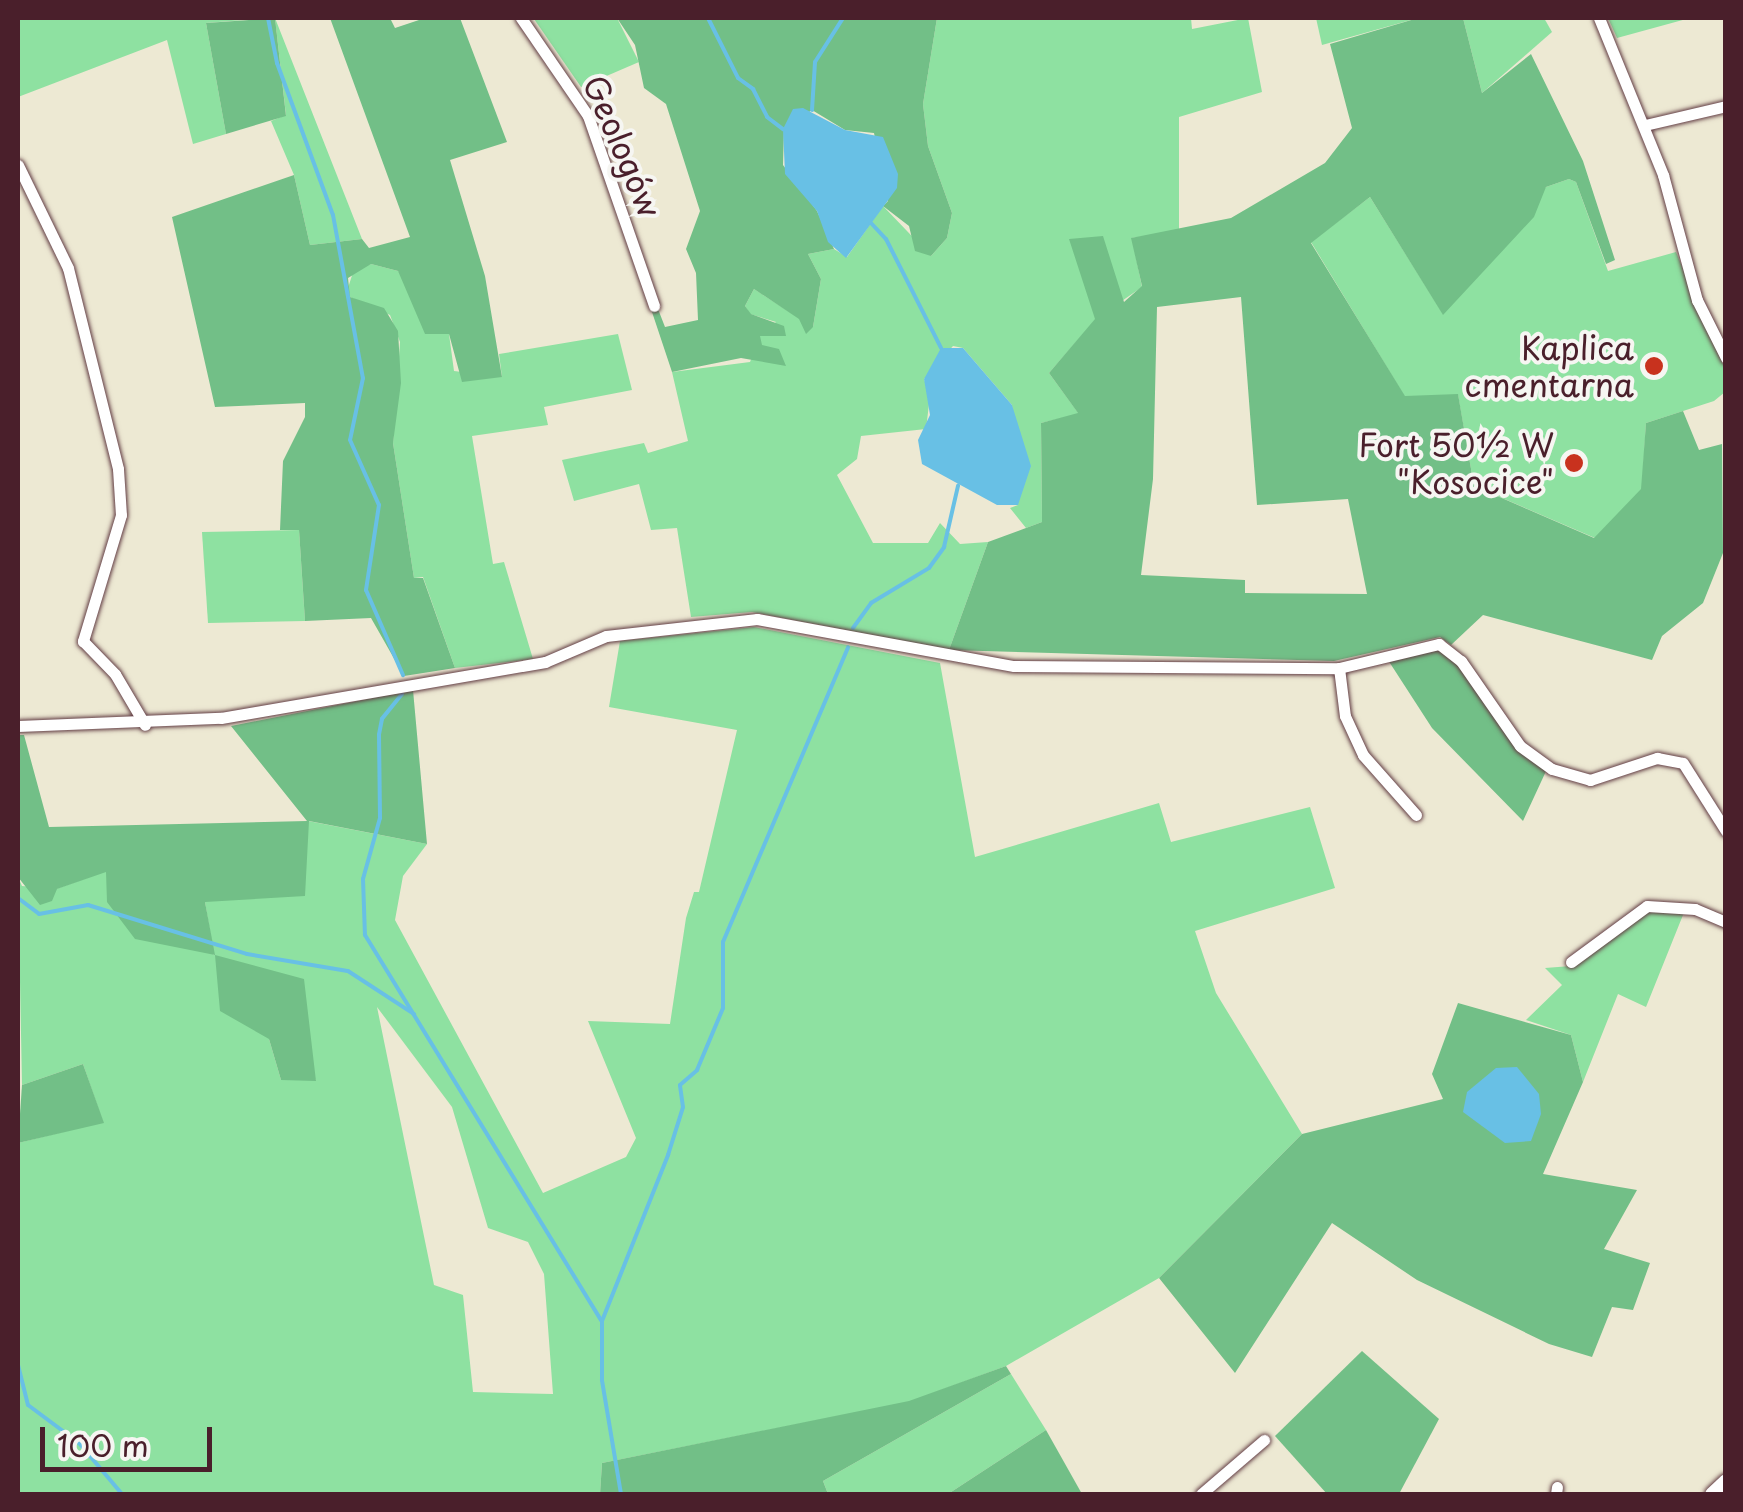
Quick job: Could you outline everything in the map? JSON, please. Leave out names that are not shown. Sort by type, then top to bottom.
[{"type":"street","name":"Geologów","points":[[521,18],[588,116],[654,306]]},
{"type":"street","points":[[1599,18],[1645,125],[1697,300],[1726,358]]},
{"type":"street","points":[[1645,125],[1726,106]]},
{"type":"street","points":[[18,165],[68,268],[118,469],[121,515],[84,641],[114,674],[145,725]]},
{"type":"street","points":[[18,726],[145,725],[221,718],[545,662],[606,636],[757,618],[1014,666],[1339,668],[1439,644],[1450,648],[1520,746],[1543,763],[1590,780],[1657,758],[1684,763],[1726,831]]},
{"type":"street","points":[[1339,668],[1345,716],[1363,755],[1416,815]]},
{"type":"street","points":[[1571,962],[1647,906],[1695,909],[1726,922]]},
{"type":"street","points":[[1201,1494],[1264,1440]]},
{"type":"street","points":[[1712,1494],[1726,1481]]},
{"type":"green space","points":[[18,18],[268,18],[206,23],[226,134],[193,144],[167,40],[18,97]]},
{"type":"green space","points":[[275,18],[362,239],[310,245],[294,175],[271,121],[286,115]]},
{"type":"green space","points":[[275,18],[286,116],[226,134],[206,23]]},
{"type":"green space","points":[[330,18],[390,18],[395,28],[425,18],[460,18],[507,142],[450,160],[485,276],[502,377],[462,382],[449,334],[425,334],[398,271],[371,264],[348,278],[350,297],[384,308],[398,331],[401,383],[393,443],[414,578],[423,578],[455,668],[404,676],[371,618],[305,621],[299,530],[280,530],[283,461],[305,417],[305,403],[215,407],[172,217],[294,175],[310,245],[362,239],[369,248],[410,237]]},
{"type":"green space","points":[[617,18],[639,62],[581,87],[534,19]]},
{"type":"green space","points":[[617,18],[937,18],[923,104],[928,146],[952,213],[947,238],[931,256],[915,251],[909,226],[883,206],[888,201],[874,133],[845,130],[812,110],[784,129],[783,165],[817,211],[834,249],[808,254],[821,279],[813,327],[806,334],[799,319],[754,289],[745,306],[751,314],[784,326],[786,336],[760,336],[762,345],[779,349],[786,366],[741,358],[672,372],[651,309],[658,309],[665,327],[698,320],[696,273],[686,249],[700,211],[666,104],[644,88],[635,45]]},
{"type":"green space","points":[[937,18],[1191,18],[1192,29],[1248,18],[1262,92],[1179,117],[1179,231],[1132,238],[1142,287],[1096,319],[1049,373],[1079,414],[1041,423],[1042,522],[1026,528],[1010,508],[1018,505],[1012,405],[963,348],[953,346],[924,379],[930,396],[926,429],[861,436],[857,459],[837,475],[873,543],[928,543],[940,523],[960,544],[988,542],[949,650],[752,612],[691,617],[677,528],[651,530],[639,484],[574,501],[562,460],[644,443],[648,453],[688,441],[672,372],[750,362],[760,336],[776,322],[750,314],[745,306],[754,289],[813,327],[821,279],[808,254],[834,249],[847,257],[883,206],[931,256],[947,238],[952,213],[928,146],[923,104]]},
{"type":"green space","points":[[1316,18],[1418,18],[1322,45]]},
{"type":"green space","points":[[1418,18],[1463,18],[1482,93],[1531,54],[1583,161],[1615,260],[1606,264],[1576,182],[1569,179],[1546,187],[1534,217],[1443,315],[1370,197],[1311,243],[1405,396],[1458,394],[1474,486],[1594,538],[1641,489],[1646,423],[1683,411],[1699,450],[1722,444],[1723,553],[1703,603],[1662,636],[1652,660],[1483,615],[1451,645],[1440,637],[1334,661],[949,650],[988,542],[1042,522],[1041,423],[1078,413],[1049,373],[1095,319],[1069,239],[1103,236],[1124,302],[1142,286],[1131,238],[1231,218],[1325,163],[1352,128],[1330,44]],"holes":[[[1241,297],[1257,505],[1348,499],[1367,594],[1245,593],[1245,580],[1141,575],[1153,479],[1157,307]]]},
{"type":"green space","points":[[1463,18],[1544,18],[1552,32],[1482,93]]},
{"type":"green space","points":[[1608,18],[1690,18],[1617,38]]},
{"type":"green space","points":[[1569,179],[1576,182],[1608,271],[1676,252],[1725,369],[1725,392],[1714,401],[1646,423],[1642,489],[1595,538],[1474,486],[1458,395],[1405,397],[1311,242],[1370,197],[1443,314],[1546,187]]},
{"type":"green space","points":[[371,264],[398,271],[449,334],[454,371],[502,377],[499,354],[618,334],[632,390],[544,407],[548,425],[472,436],[493,564],[504,562],[533,659],[455,668],[423,577],[414,578],[393,443],[400,342],[390,315],[350,297],[348,288],[354,269]]},
{"type":"green space","points":[[299,530],[305,621],[208,623],[202,532]]},
{"type":"green space","points":[[754,627],[940,663],[975,857],[1159,803],[1171,842],[1310,807],[1335,888],[1195,931],[1216,993],[1302,1134],[1159,1278],[1006,1366],[909,1402],[602,1463],[600,1494],[18,1494],[18,1143],[103,1122],[83,1064],[22,1085],[18,877],[22,886],[56,889],[106,871],[214,955],[205,902],[308,821],[427,844],[403,876],[395,920],[543,1193],[626,1157],[636,1138],[588,1021],[670,1024],[686,918],[694,892],[699,892],[737,730],[609,707],[620,641]],"holes":[[[377,1007],[452,1107],[488,1228],[528,1242],[544,1274],[553,1394],[473,1392],[463,1295],[434,1285]],[[269,1039],[316,1080],[281,1080]]]},
{"type":"green space","points":[[1438,647],[1452,654],[1492,713],[1547,769],[1523,821],[1432,728],[1388,660]]},
{"type":"green space","points":[[413,690],[427,844],[309,821],[305,896],[205,902],[215,955],[135,939],[107,902],[106,872],[57,889],[52,901],[40,905],[18,877],[18,735],[24,735],[49,827],[307,821],[231,726]]},
{"type":"green space","points":[[1648,908],[1685,910],[1646,1007],[1618,994],[1583,1082],[1571,1035],[1526,1020],[1562,985],[1545,968],[1571,966]]},
{"type":"green space","points":[[215,955],[304,979],[316,1081],[281,1080],[269,1039],[220,1011]]},
{"type":"green space","points":[[1458,1003],[1571,1035],[1583,1082],[1543,1174],[1637,1190],[1604,1249],[1650,1263],[1633,1310],[1612,1307],[1592,1357],[1549,1344],[1417,1280],[1332,1223],[1235,1373],[1159,1278],[1302,1134],[1443,1099],[1432,1074]]},
{"type":"green space","points":[[83,1064],[104,1123],[18,1143],[22,1085]]},
{"type":"green space","points":[[1362,1351],[1439,1419],[1399,1494],[1327,1494],[1275,1436]]},
{"type":"green space","points":[[1006,1366],[1011,1374],[823,1481],[828,1494],[600,1494],[602,1463],[909,1401]]},
{"type":"green space","points":[[1011,1374],[1046,1430],[948,1494],[828,1494],[823,1481]]},
{"type":"green space","points":[[1046,1430],[1082,1494],[948,1494]]},
{"type":"water","points":[[803,108],[845,130],[883,137],[898,174],[897,188],[846,258],[828,242],[817,211],[785,174],[783,129],[793,109]]},
{"type":"water","points":[[941,348],[963,348],[1012,405],[1031,466],[1018,505],[997,505],[922,464],[918,440],[930,415],[924,379]]},
{"type":"water","points":[[1517,1067],[1539,1094],[1541,1114],[1531,1141],[1505,1143],[1463,1112],[1467,1092],[1496,1068]]},
{"type":"waterway","points":[[268,18],[277,63],[333,215],[363,378],[350,440],[379,505],[366,590],[403,675]]},
{"type":"waterway","points":[[708,18],[738,78],[753,89],[767,117],[783,129]]},
{"type":"waterway","points":[[812,110],[815,62],[843,18]]},
{"type":"waterway","points":[[871,223],[886,239],[941,348]]},
{"type":"waterway","points":[[853,628],[871,603],[929,568],[944,547],[958,486]]},
{"type":"waterway","points":[[621,1494],[602,1380],[602,1321],[668,1155],[683,1107],[680,1085],[697,1070],[723,1008],[723,942],[848,647]]},
{"type":"waterway","points":[[402,694],[382,719],[379,735],[380,818],[363,879],[365,935],[601,1320]]},
{"type":"waterway","points":[[18,898],[39,914],[88,905],[247,954],[348,971],[414,1014]]},
{"type":"waterway","points":[[18,1365],[28,1405],[79,1443],[122,1494]]},
{"type":"place","name":"Kaplica cmentarna","points":[[1654,366]]},
{"type":"place","name":"Fort 50½ W \"Kosocice\"","points":[[1574,463]]}]
